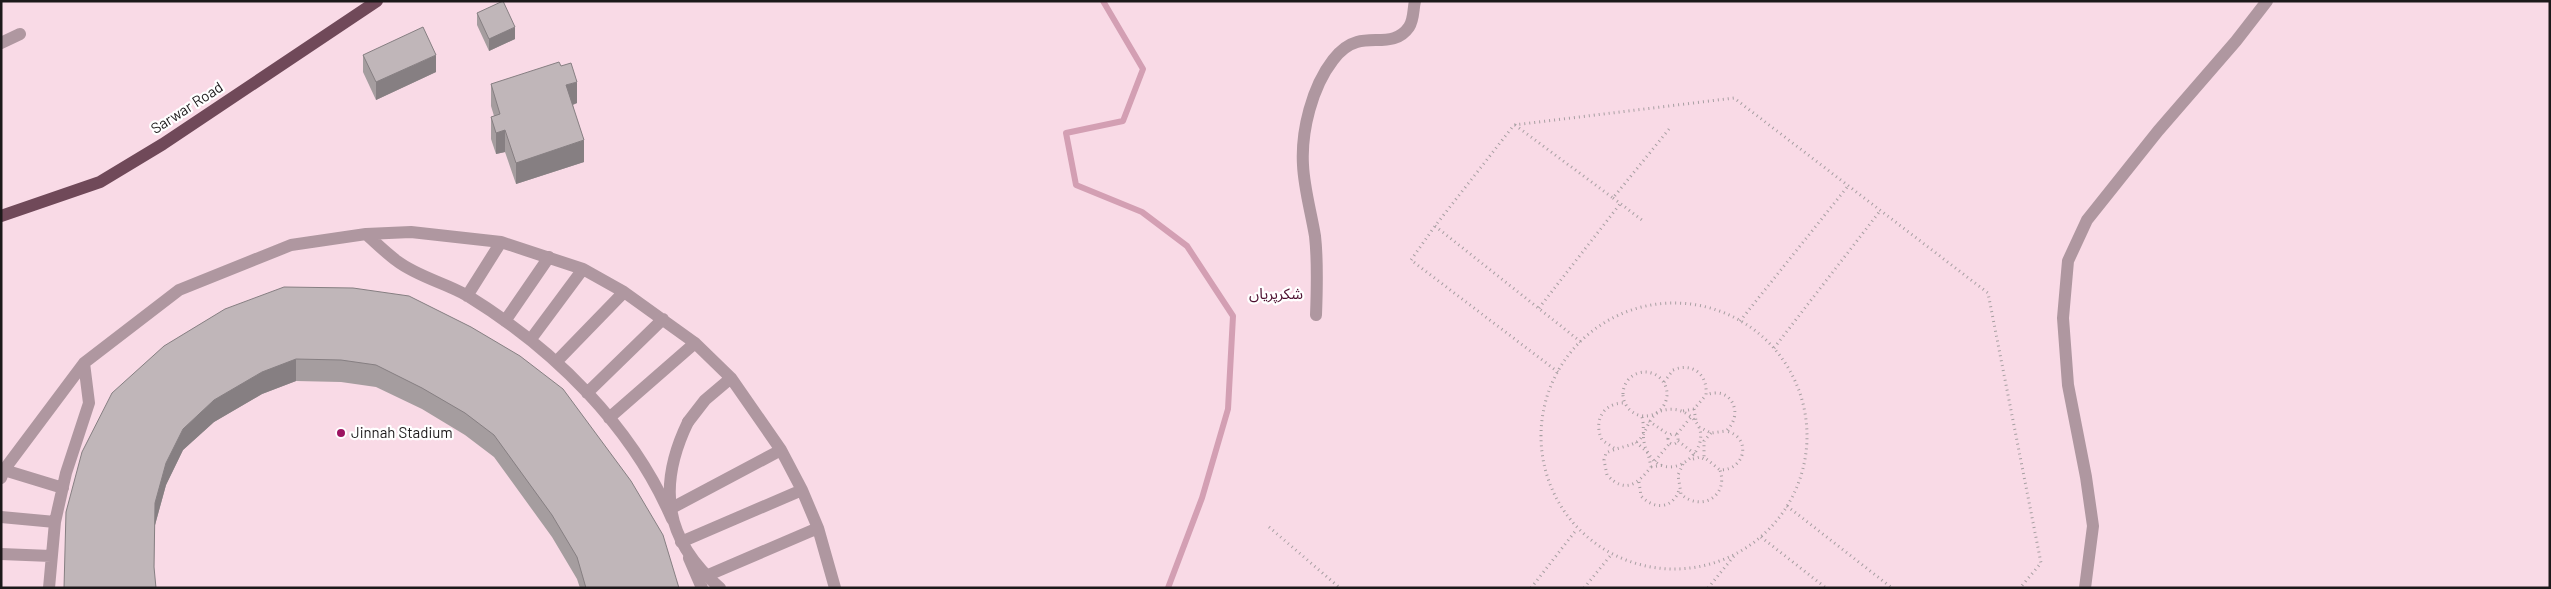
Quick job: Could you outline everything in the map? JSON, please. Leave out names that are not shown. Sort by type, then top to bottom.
[{"type":"main road","name":"Sarwar Road","points":[[1,216],[100,182],[163,144],[377,1]]},
{"type":"street","points":[[1316,315],[1318,273],[1315,237],[1303,165],[1304,141],[1318,87],[1331,62],[1343,49],[1356,42],[1385,41],[1400,36],[1409,26],[1415,1]]},
{"type":"street","points":[[2085,588],[2093,526],[2086,477],[2068,385],[2063,318],[2068,261],[2087,220],[2158,131],[2267,1]]},
{"type":"street","points":[[1,44],[20,34]]},
{"type":"street","points":[[63,488],[3,474],[84,363],[179,290],[292,245],[366,234],[411,232],[501,242],[583,270],[624,292],[695,343],[731,378],[780,450],[802,490],[818,528],[835,588]]},
{"type":"street","points":[[366,234],[398,262],[468,296],[531,339],[557,361],[609,418],[652,480],[668,510],[700,583],[818,528]]},
{"type":"street","points":[[468,296],[501,242]]},
{"type":"street","points":[[505,321],[549,257]]},
{"type":"street","points":[[531,339],[583,270]]},
{"type":"street","points":[[557,361],[624,292]]},
{"type":"street","points":[[587,393],[662,319]]},
{"type":"street","points":[[609,418],[695,343]]},
{"type":"street","points":[[49,588],[50,556],[55,522],[76,437],[89,403],[84,363]]},
{"type":"street","points":[[720,588],[703,573],[686,552],[675,527],[670,500],[670,473],[674,455],[688,422],[705,400],[731,378]]},
{"type":"street","points":[[668,510],[780,450]]},
{"type":"street","points":[[681,542],[802,490]]},
{"type":"street","points":[[1,517],[55,522]]},
{"type":"street","points":[[1,554],[50,556]]},
{"type":"path","points":[[1558,372],[1411,260],[1434,226],[1514,125],[1734,98],[1988,293],[2041,563],[2020,588]]},
{"type":"path","points":[[1514,125],[1642,220]]},
{"type":"path","points":[[1613,198],[1670,128]]},
{"type":"path","points":[[1740,321],[1848,186]]},
{"type":"path","points":[[1539,308],[1620,204]]},
{"type":"path","points":[[1774,348],[1880,210]]},
{"type":"path","points":[[1434,226],[1582,342]]},
{"type":"path","points":[[1708,588],[1734,556],[1769,531],[1794,496],[1807,456],[1807,414],[1794,374],[1768,340],[1730,314],[1685,302],[1639,306],[1597,326],[1565,359],[1544,400],[1540,446],[1551,491],[1577,529],[1611,555],[1651,568],[1694,569],[1734,556]]},
{"type":"path","points":[[1664,382],[1673,370],[1687,367],[1694,369],[1705,380],[1706,395]]},
{"type":"path","points":[[1651,467],[1648,453],[1644,446],[1642,417],[1624,403],[1623,389],[1631,376],[1645,372],[1653,373],[1664,382],[1667,402]]},
{"type":"path","points":[[1642,417],[1668,410],[1682,411],[1694,409],[1706,395],[1719,393],[1731,400],[1734,406],[1734,420],[1726,431]]},
{"type":"path","points":[[1667,402],[1691,417],[1698,426],[1711,433],[1726,431],[1734,433],[1739,437],[1742,443],[1742,456],[1735,467],[1720,470]]},
{"type":"path","points":[[1667,402],[1649,422],[1636,442],[1614,448],[1606,453],[1604,460],[1608,475],[1621,485],[1626,486],[1639,481],[1651,467],[1668,466],[1686,462],[1700,457],[1720,470],[1722,478],[1719,492],[1714,498],[1700,503],[1686,499],[1681,494],[1678,475],[1681,466],[1686,462],[1696,454],[1700,440],[1694,409]]},
{"type":"path","points":[[1614,448],[1602,440],[1598,425],[1599,418],[1610,406],[1624,403]]},
{"type":"path","points":[[1649,422],[1669,435],[1677,434],[1691,417]]},
{"type":"path","points":[[1706,460],[1702,448],[1704,441],[1711,433]]},
{"type":"path","points":[[1677,434],[1678,442]]},
{"type":"path","points":[[1669,435],[1670,443]]},
{"type":"path","points":[[1636,442],[1656,461],[1668,466],[1678,475]]},
{"type":"path","points":[[1656,461],[1670,443],[1678,442],[1696,454]]},
{"type":"path","points":[[1639,481],[1642,496],[1652,505],[1660,506],[1673,501],[1680,489]]},
{"type":"path","points":[[1787,506],[1892,588]]},
{"type":"path","points":[[1269,527],[1340,588]]},
{"type":"path","points":[[1532,588],[1577,529]]},
{"type":"path","points":[[1760,537],[1826,588]]},
{"type":"path","points":[[1584,588],[1611,555]]},
{"type":"green space","name":"شکرپریاں","points":[[1,1],[2550,1],[2550,588],[1,588]]},
{"type":"building","points":[[503,1],[515,27],[489,39],[477,13]]},
{"type":"building","points":[[423,27],[436,55],[376,82],[363,55]]},
{"type":"building","points":[[559,62],[561,66],[571,63],[577,82],[566,85],[584,140],[516,163],[505,130],[496,133],[491,117],[500,114],[491,84]]},
{"type":"building","points":[[284,287],[353,288],[409,296],[471,327],[520,356],[563,389],[631,481],[663,535],[679,588],[586,588],[577,557],[552,515],[494,435],[465,413],[422,388],[376,365],[341,360],[296,359],[262,372],[214,400],[183,429],[166,463],[155,503],[154,567],[156,588],[64,588],[66,512],[82,452],[112,393],[164,346],[225,309]]},
{"type":"waterway","points":[[1103,1],[1143,69],[1123,121],[1066,133],[1076,185],[1142,212],[1187,246],[1233,316],[1228,409],[1202,498],[1168,588]]},
{"type":"place","name":"Jinnah Stadium","points":[[341,433]]}]
